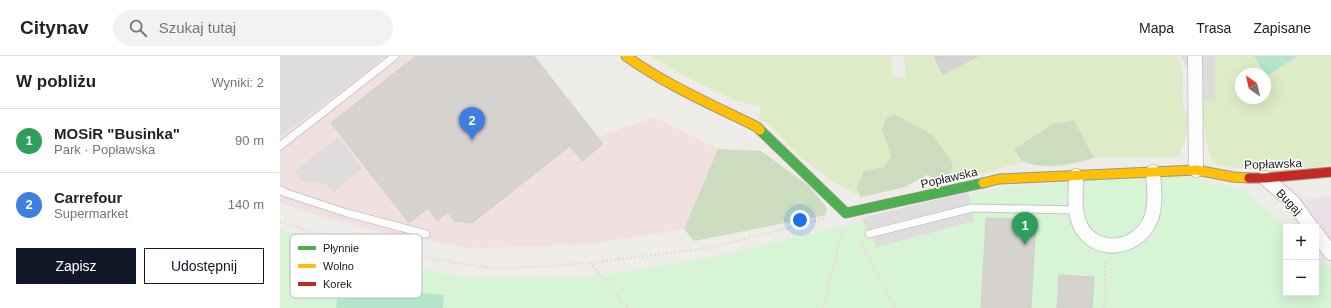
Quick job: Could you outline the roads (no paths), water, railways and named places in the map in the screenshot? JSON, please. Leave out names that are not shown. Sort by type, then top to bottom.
[{"type":"street","name":"Popławska","points":[[626,56],[641,67],[756,127],[846,213],[999,179],[1196,170],[1233,177],[1265,178],[1331,172]]},
{"type":"street","points":[[1194,56],[1196,170]]},
{"type":"street","points":[[1076,176],[1076,210],[1082,228],[1092,240],[1106,245],[1119,246],[1132,241],[1142,233],[1149,223],[1154,207],[1153,172]]},
{"type":"street","name":"Bugaj","points":[[1265,178],[1293,202],[1309,224]]},
{"type":"street","points":[[1319,237],[1331,253]]},
{"type":"lane","points":[[280,146],[395,56]]},
{"type":"lane","points":[[280,190],[347,213],[426,234]]},
{"type":"lane","points":[[869,234],[972,208],[1076,210]]},
{"type":"place","name":"Carrefour","points":[[472,140]]},
{"type":"place","name":"MOSiR \"Businka\"","points":[[1025,245]]}]
